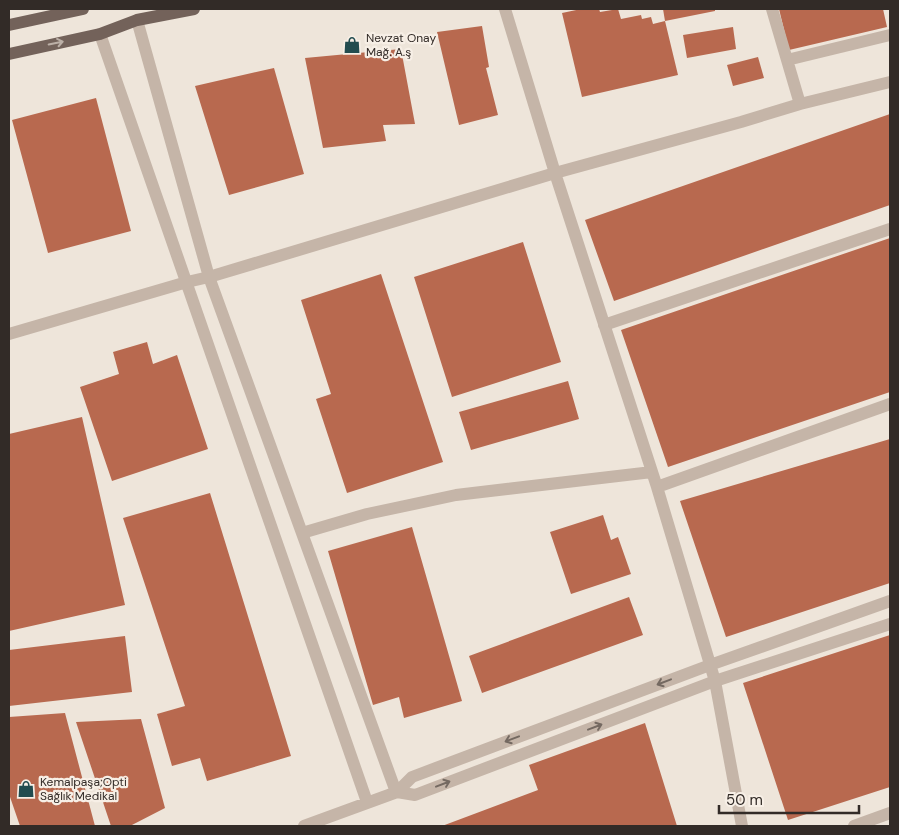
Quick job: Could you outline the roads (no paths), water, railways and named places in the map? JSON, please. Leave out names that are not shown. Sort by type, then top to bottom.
[{"type":"main road","points":[[9,25],[83,9]]},
{"type":"main road","points":[[9,54],[100,34],[137,20],[194,9]]},
{"type":"street","points":[[505,9],[555,172],[657,487],[715,681],[742,826]]},
{"type":"street","points":[[772,9],[800,104]]},
{"type":"street","points":[[137,20],[209,277],[396,792]]},
{"type":"street","points":[[100,34],[367,802]]},
{"type":"street","points":[[787,60],[890,35]]},
{"type":"street","points":[[9,334],[209,277],[555,172],[741,122],[800,104],[890,82]]},
{"type":"street","points":[[604,326],[890,228]]},
{"type":"street","points":[[657,487],[890,404]]},
{"type":"street","points":[[302,533],[367,514],[456,495],[652,472]]},
{"type":"street","points":[[304,826],[396,792],[412,777],[710,665],[890,601]]},
{"type":"street","points":[[396,792],[416,795],[715,681],[890,624]]},
{"type":"street","points":[[854,826],[890,813]]},
{"type":"place","name":"Nevzat Onay Mağ. A.ş","points":[[352,45]]},
{"type":"place","name":"Kemalpaşa;Opti Sağlık Medikal","points":[[26,789]]}]
